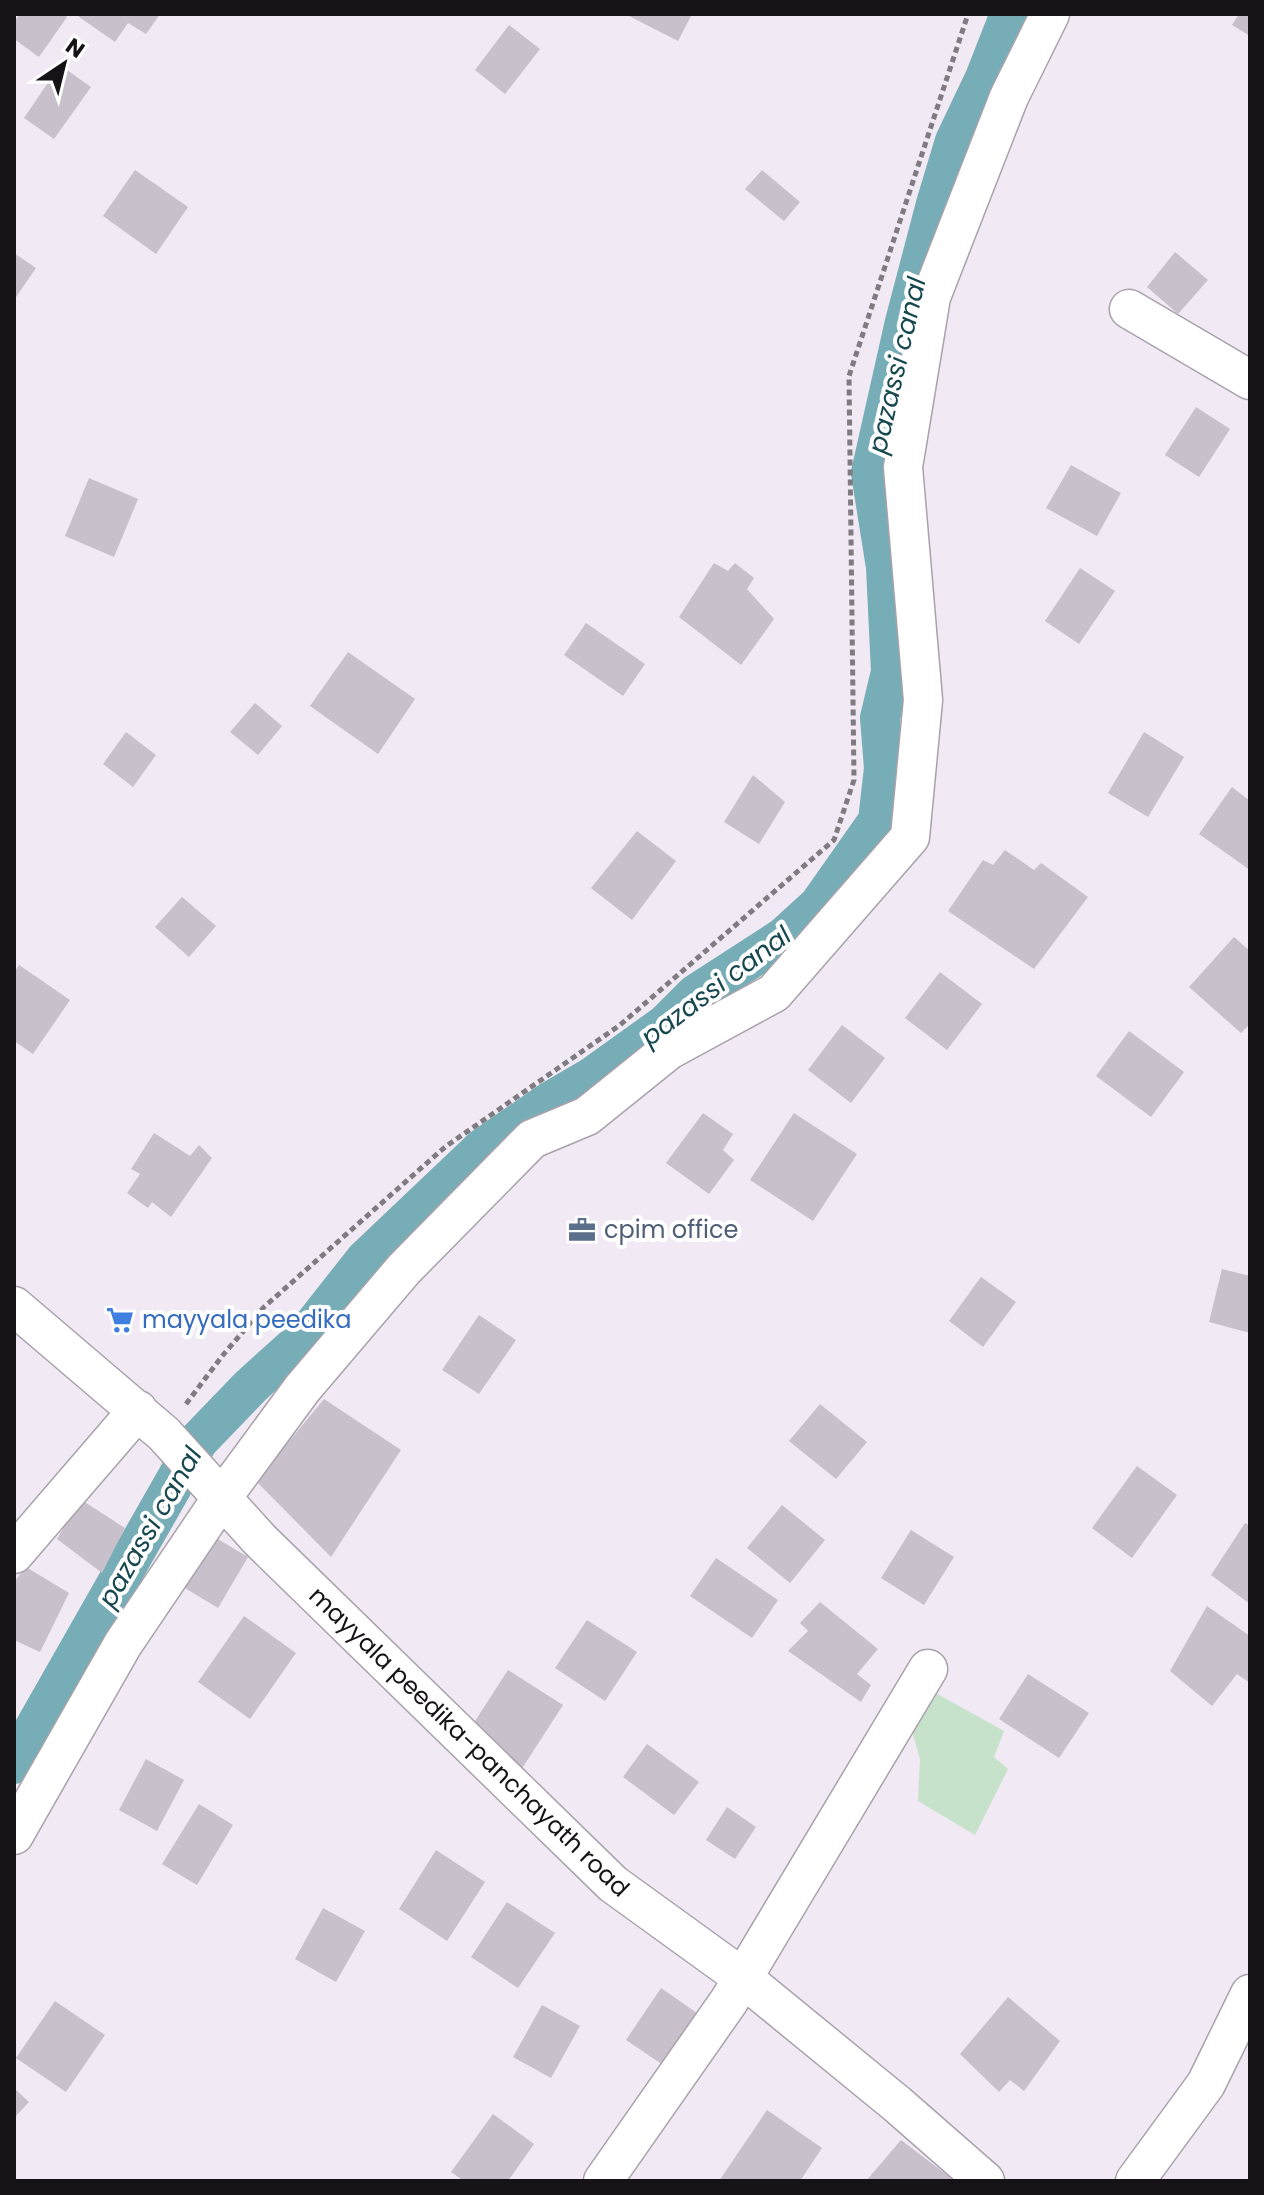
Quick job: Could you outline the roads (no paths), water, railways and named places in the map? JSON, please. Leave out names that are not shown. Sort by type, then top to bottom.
[{"type":"street","points":[[14,1835],[123,1644],[220,1498],[302,1389],[404,1269],[532,1139],[587,1116],[669,1050],[774,993],[910,837],[923,700],[903,467],[931,297],[1009,97],[1050,14]]},
{"type":"street","points":[[1129,309],[1250,380]]},
{"type":"street","name":"mayyala peedika-panchayath road","points":[[14,1306],[151,1422],[260,1540],[613,1884],[743,1978],[897,2104],[985,2181]]},
{"type":"street","points":[[14,1554],[151,1422]]},
{"type":"street","points":[[603,2181],[743,1978],[928,1669]]},
{"type":"street","points":[[1135,2181],[1206,2084],[1250,1994]]},
{"type":"waterway","name":"pazassi canal","points":[[14,1764],[198,1441],[251,1386],[302,1340],[365,1260],[483,1148],[592,1077],[666,1024],[696,994],[784,937],[819,905],[878,821],[884,768],[880,718],[891,672],[886,567],[871,473],[905,322],[955,141],[985,78],[1010,14]]},
{"type":"place","name":"cpim office","points":[[582,1230]]},
{"type":"place","name":"mayyala peedika","points":[[120,1320]]}]
